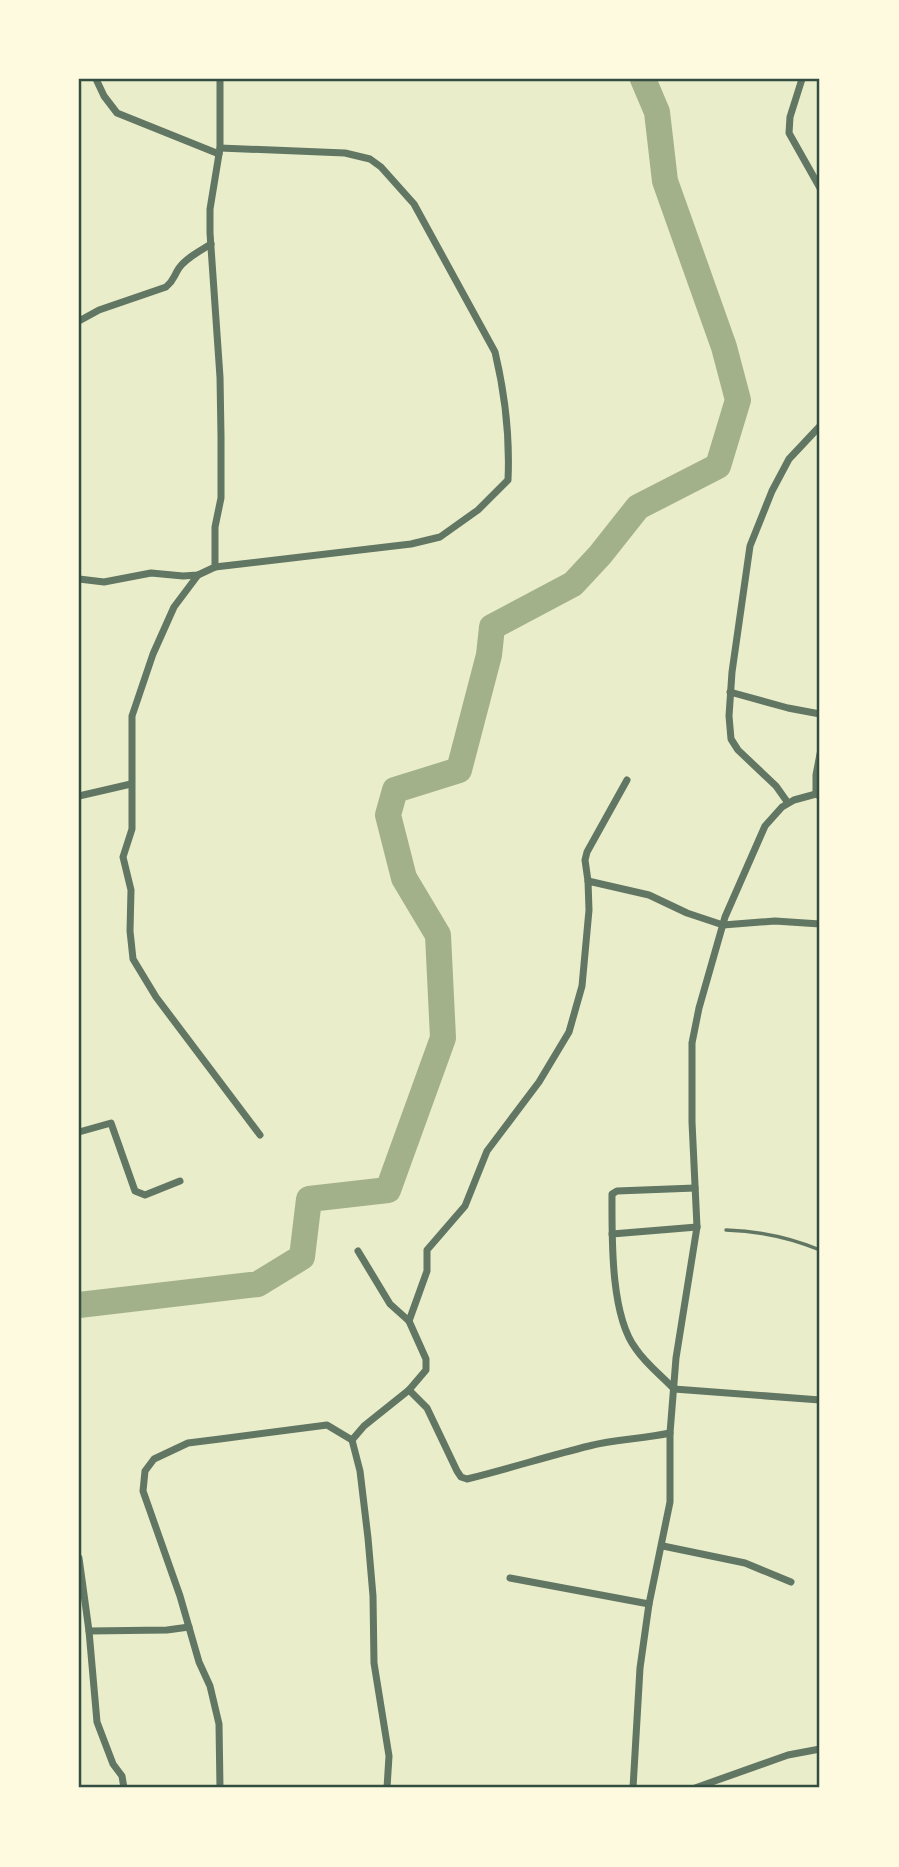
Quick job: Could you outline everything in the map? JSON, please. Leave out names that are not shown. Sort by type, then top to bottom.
[{"type":"street","points":[[79,579],[104,582],[151,573],[198,575],[215,567],[411,544],[440,537],[478,510],[508,480],[509,462],[505,401],[495,352],[414,204],[381,167],[370,159],[345,153],[219,151],[117,113],[104,96],[96,79]]},
{"type":"street","points":[[215,567],[215,527],[221,498],[220,377],[210,209],[219,151],[220,79]]},
{"type":"street","points":[[802,79],[790,117],[789,133],[820,188]]},
{"type":"street","points":[[79,321],[99,310],[166,287],[174,280],[178,269],[211,244]]},
{"type":"street","points":[[788,803],[776,786],[738,750],[731,739],[730,692],[750,546],[772,491],[789,459],[820,426]]},
{"type":"street","points":[[198,575],[174,607],[153,654],[132,716],[132,829],[123,857],[131,890],[130,931],[133,958],[156,997],[260,1135]]},
{"type":"street","points":[[730,692],[820,714]]},
{"type":"street","points":[[634,1788],[640,1668],[649,1604],[670,1502],[670,1433],[677,1358],[697,1227],[692,1122],[692,1043],[699,1008],[723,925],[765,826],[788,803],[818,795],[816,775],[820,754]]},
{"type":"street","points":[[409,1321],[427,1271],[427,1250],[465,1206],[487,1151],[540,1082],[569,1032],[582,986],[589,910],[585,860],[627,780]]},
{"type":"street","points":[[79,796],[131,783]]},
{"type":"street","points":[[588,881],[649,895],[687,913],[723,925],[775,921],[820,924]]},
{"type":"street","points":[[79,1132],[111,1123],[135,1191],[145,1195],[180,1181]]},
{"type":"street","points":[[695,1188],[617,1191],[612,1194],[612,1234],[619,1312],[635,1348],[674,1389],[820,1399]]},
{"type":"street","points":[[612,1234],[697,1227]]},
{"type":"street","points":[[352,1440],[371,1420],[409,1391],[426,1370],[426,1359],[409,1321],[390,1304],[358,1251]]},
{"type":"street","points":[[409,1391],[427,1408],[457,1471],[461,1477],[467,1479],[590,1445],[620,1440],[642,1440],[670,1433]]},
{"type":"street","points":[[220,1788],[219,1724],[210,1686],[199,1662],[143,1491],[145,1471],[154,1459],[188,1443],[327,1425],[352,1440],[360,1471],[373,1596],[374,1663],[389,1756],[387,1788]]},
{"type":"street","points":[[663,1546],[745,1563],[791,1582]]},
{"type":"street","points":[[79,1558],[82,1607],[89,1631],[97,1722],[113,1764],[122,1776],[124,1788]]},
{"type":"street","points":[[510,1578],[649,1604]]},
{"type":"street","points":[[89,1631],[167,1630],[189,1627]]},
{"type":"street","points":[[695,1788],[788,1755],[820,1749]]},
{"type":"lane","points":[[726,1230],[758,1231],[794,1239],[820,1250]]},
{"type":"waterway","points":[[79,1305],[258,1284],[302,1257],[309,1199],[388,1190],[443,1038],[438,935],[404,878],[388,815],[395,790],[459,770],[489,655],[492,627],[573,584],[638,507],[718,466],[738,400],[724,347],[665,181],[657,112],[643,79]]}]
